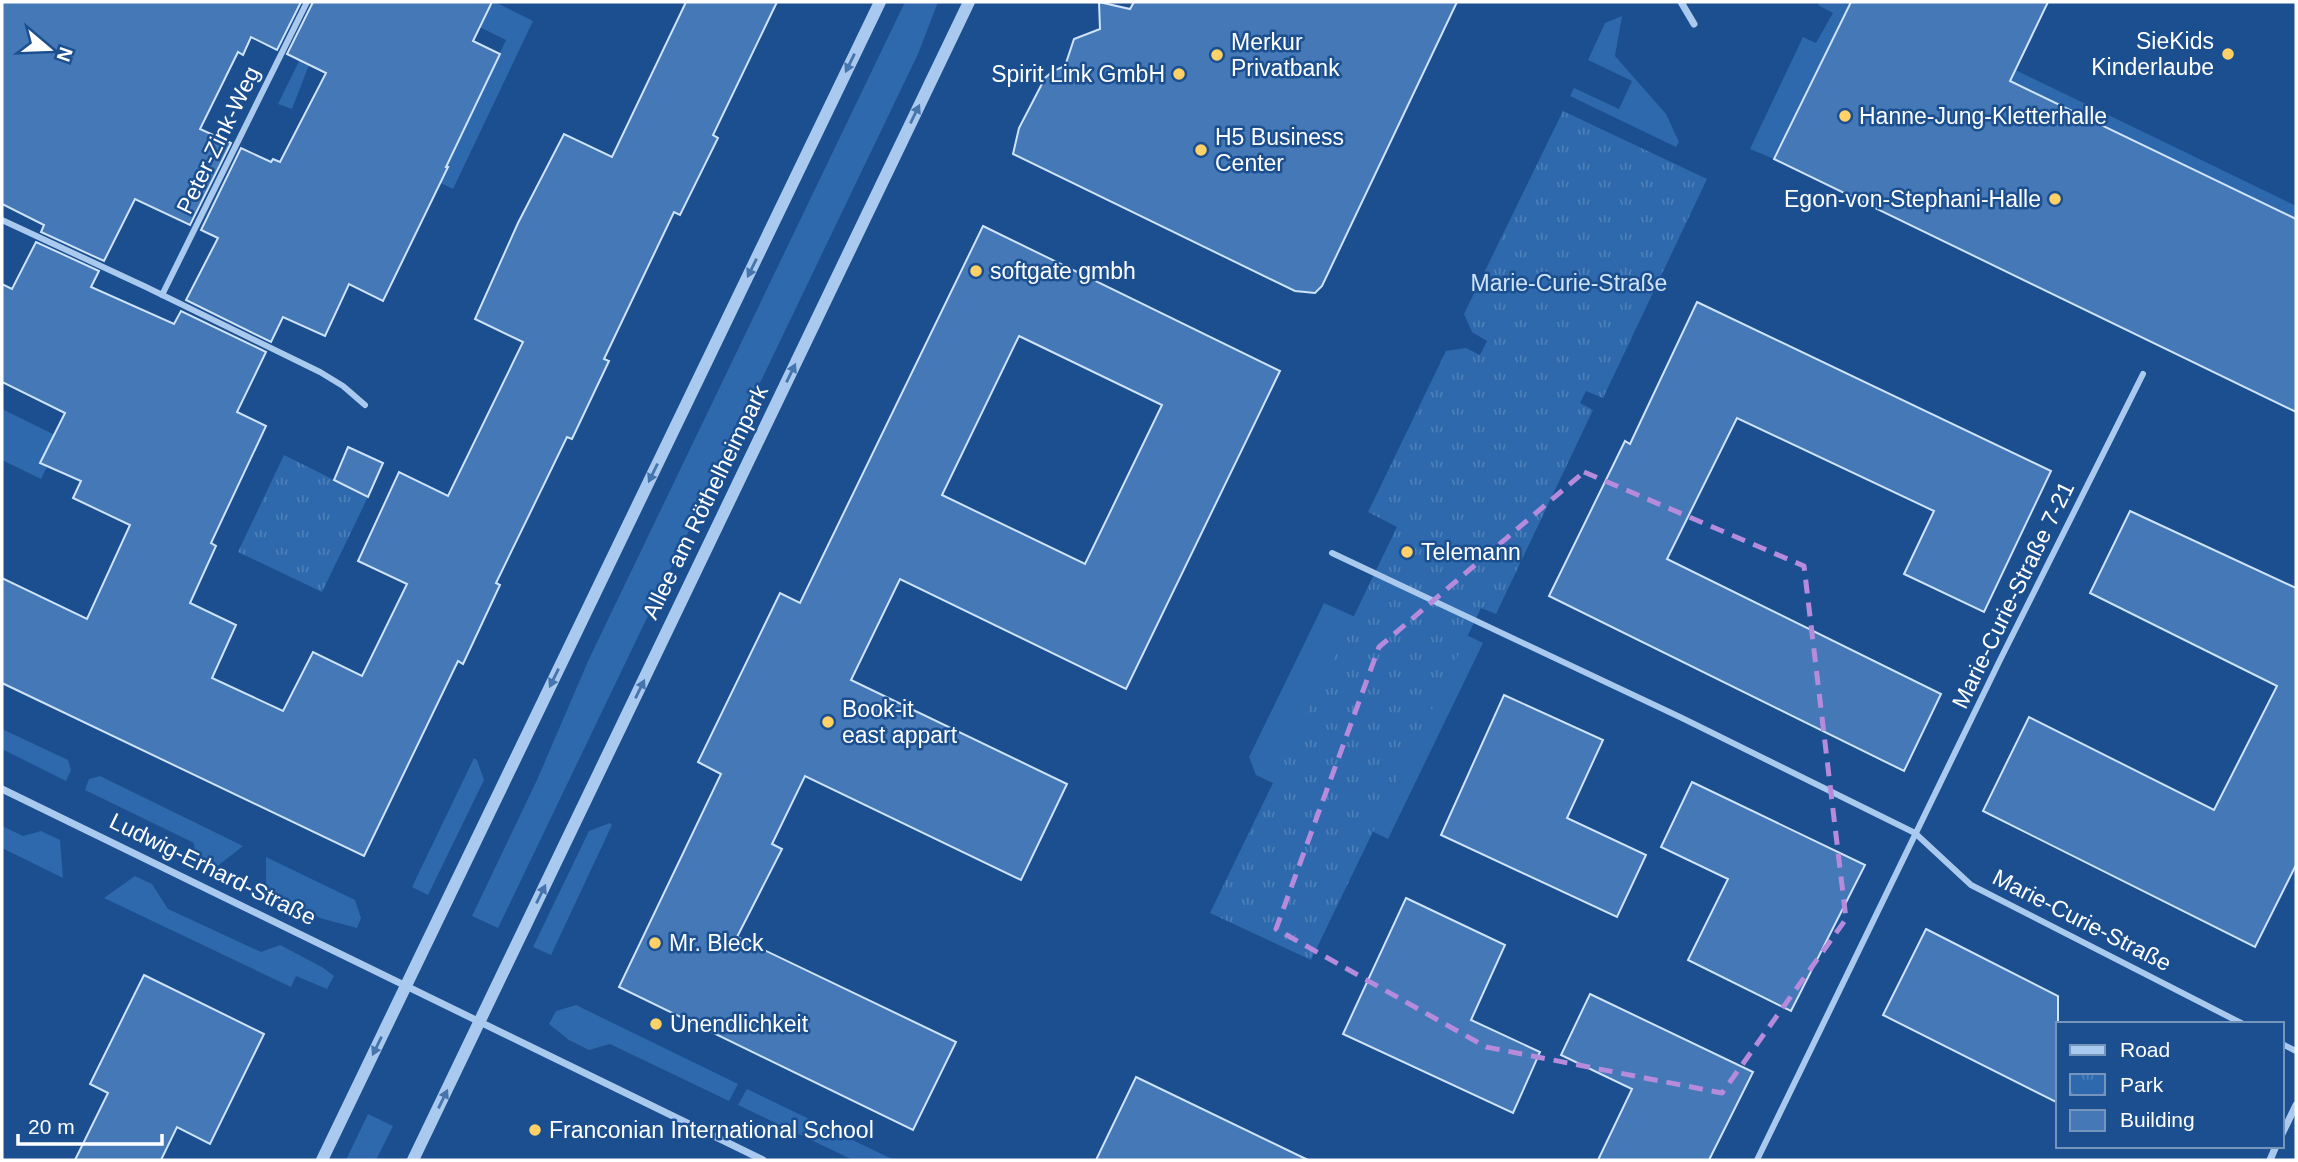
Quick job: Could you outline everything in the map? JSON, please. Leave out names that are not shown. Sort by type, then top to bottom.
[{"type":"street","name":"Peter-Zink-Weg","points":[[162,295],[307,2]]},
{"type":"street","points":[[322,1160],[880,2]]},
{"type":"street","name":"Allee am Röthelheimpark","points":[[413,1160],[969,2]]},
{"type":"street","points":[[1681,2],[1694,24]]},
{"type":"street","points":[[2,220],[320,372],[343,386],[365,405]]},
{"type":"street","name":"Marie-Curie-Straße 7-21","points":[[1915,833],[2143,374]]},
{"type":"street","name":"Marie-Curie-Straße","points":[[1332,552],[1682,718],[1915,833],[1971,885],[2239,1022]]},
{"type":"street","name":"Ludwig-Erhard-Straße","points":[[2,789],[407,985]]},
{"type":"street","points":[[1757,1160],[1915,833]]},
{"type":"street","points":[[407,985],[763,1160]]},
{"type":"street","points":[[2284,1130],[2296,1105]]},
{"type":"highlighted area","points":[[1584,472],[1804,566],[1846,919],[1722,1093],[1486,1047],[1276,929],[1379,647]]},
{"type":"green space","points":[[328,2],[339,2],[292,109],[278,104]]},
{"type":"green space","points":[[478,2],[492,5],[495,2],[533,21],[453,189],[342,135],[451,156],[506,40],[469,22]]},
{"type":"green space","points":[[905,2],[938,2],[918,54],[498,928],[472,916],[537,780],[589,659]]},
{"type":"green space","points":[[1820,2],[1875,2],[2296,206],[2296,219],[1850,4],[1774,159],[1750,149],[1803,37],[1816,43],[1833,13],[1818,5]]},
{"type":"green space","points":[[1622,16],[1615,56],[1666,114],[1679,142],[1676,147],[1570,96],[1574,88],[1619,109],[1632,81],[1588,60],[1605,23]]},
{"type":"green space","points":[[1563,111],[1707,179],[1603,398],[1586,391],[1580,403],[1593,410],[1496,614],[1481,608],[1311,960],[1210,913],[1397,527],[1368,512],[1446,351],[1466,348],[1480,355],[1487,341],[1472,332],[1464,314]]},
{"type":"green space","points":[[2,409],[61,438],[41,479],[2,460]]},
{"type":"green space","points":[[284,455],[368,497],[322,592],[238,552]]},
{"type":"green space","points":[[1375,590],[1483,643],[1388,839],[1256,775],[1249,757],[1324,603],[1360,619]]},
{"type":"green space","points":[[2,729],[68,760],[71,770],[66,781],[2,749]]},
{"type":"green space","points":[[474,758],[484,780],[428,895],[412,887]]},
{"type":"green space","points":[[100,776],[243,846],[215,868],[195,858],[194,843],[85,790],[89,779]]},
{"type":"green space","points":[[610,823],[612,825],[551,955],[533,947],[589,831]]},
{"type":"green space","points":[[2,826],[23,836],[41,831],[60,840],[63,878],[2,848]]},
{"type":"green space","points":[[266,857],[355,900],[361,918],[357,928],[320,918],[266,893]]},
{"type":"green space","points":[[135,876],[152,884],[168,909],[261,952],[280,945],[322,967],[334,976],[327,989],[296,976],[291,987],[104,898]]},
{"type":"green space","points":[[576,1005],[738,1084],[729,1101],[610,1044],[589,1050],[569,1040],[549,1024],[556,1011]]},
{"type":"green space","points":[[747,1089],[894,1160],[853,1160],[738,1105]]},
{"type":"green space","points":[[368,1114],[393,1126],[376,1160],[346,1160]]},
{"type":"building","points":[[2,2],[301,2],[277,50],[251,37],[243,55],[238,52],[200,129],[231,143],[190,225],[135,199],[104,261],[41,232],[44,225],[2,204]]},
{"type":"building","points":[[313,2],[492,2],[473,41],[500,54],[383,301],[349,284],[325,336],[283,317],[271,342],[186,300],[218,238],[201,230],[241,148],[271,162],[273,159],[280,162],[326,73],[287,54]]},
{"type":"building","points":[[686,2],[777,2],[713,135],[718,138],[680,215],[674,212],[604,359],[609,361],[572,439],[567,437],[496,583],[500,585],[463,664],[458,661],[364,856],[2,683],[2,578],[87,619],[130,525],[73,498],[81,481],[40,463],[65,413],[2,382],[2,284],[12,289],[36,242],[99,271],[91,287],[174,324],[181,311],[266,352],[237,412],[266,426],[211,543],[216,546],[190,603],[236,625],[212,678],[283,711],[313,652],[362,676],[407,584],[358,561],[399,472],[448,496],[523,342],[475,319],[518,223],[564,134],[612,157]]},
{"type":"building","name":"H5 Business Center","points":[[1099,2],[1130,9],[1134,2],[1457,2],[1322,286],[1315,293],[1295,291],[1013,154],[1019,128],[1045,78],[1065,66],[1074,39],[1100,29]]},
{"type":"building","name":"Egon-von-Stephani-Halle","points":[[1851,2],[2048,2],[2010,81],[2296,219],[2296,412],[1774,159]]},
{"type":"building","points":[[983,226],[1280,371],[1126,689],[900,579],[851,680],[1067,784],[1021,880],[805,776],[772,844],[782,849],[737,937],[956,1042],[913,1130],[619,987],[721,774],[698,762],[780,593],[800,603]],"holes":[[[1019,336],[1162,405],[1085,564],[942,495]]]},
{"type":"building","points":[[1697,302],[2051,471],[1984,612],[1904,574],[1934,511],[1737,418],[1667,559],[1941,694],[1904,771],[1549,596],[1625,441],[1630,444]]},
{"type":"building","points":[[348,447],[383,463],[368,497],[334,480]]},
{"type":"building","points":[[2130,511],[2296,588],[2296,865],[2255,947],[1983,811],[2029,717],[2214,810],[2277,686],[2090,593]]},
{"type":"building","points":[[1504,695],[1603,740],[1567,818],[1646,855],[1617,917],[1441,835]]},
{"type":"building","points":[[1692,782],[1865,865],[1791,1011],[1688,960],[1728,879],[1661,847]]},
{"type":"building","points":[[1406,898],[1505,945],[1471,1020],[1540,1052],[1513,1113],[1343,1034]]},
{"type":"building","points":[[1926,929],[2058,996],[2056,1102],[1883,1015]]},
{"type":"building","points":[[144,975],[264,1034],[210,1144],[177,1127],[161,1160],[75,1160],[108,1093],[90,1084]]},
{"type":"building","points":[[1590,994],[1753,1072],[1709,1160],[1598,1160],[1632,1089],[1561,1055]]},
{"type":"building","points":[[1136,1077],[1308,1160],[1096,1160]]},
{"type":"place","name":"SieKids Kinderlaube","points":[[2228,54]]},
{"type":"place","name":"Merkur Privatbank","points":[[1217,55]]},
{"type":"place","name":"Spirit Link GmbH","points":[[1179,74]]},
{"type":"place","name":"Hanne-Jung-Kletterhalle","points":[[1845,116]]},
{"type":"place","name":"H5 Business Center","points":[[1201,150]]},
{"type":"place","name":"Egon-von-Stephani-Halle","points":[[2055,199]]},
{"type":"place","name":"softgate gmbh","points":[[976,271]]},
{"type":"place","name":"Telemann","points":[[1407,552]]},
{"type":"place","name":"Book-it east appart","points":[[828,722]]},
{"type":"place","name":"Mr. Bleck","points":[[655,943]]},
{"type":"place","name":"Unendlichkeit","points":[[656,1024]]},
{"type":"place","name":"Franconian International School","points":[[535,1130]]}]
